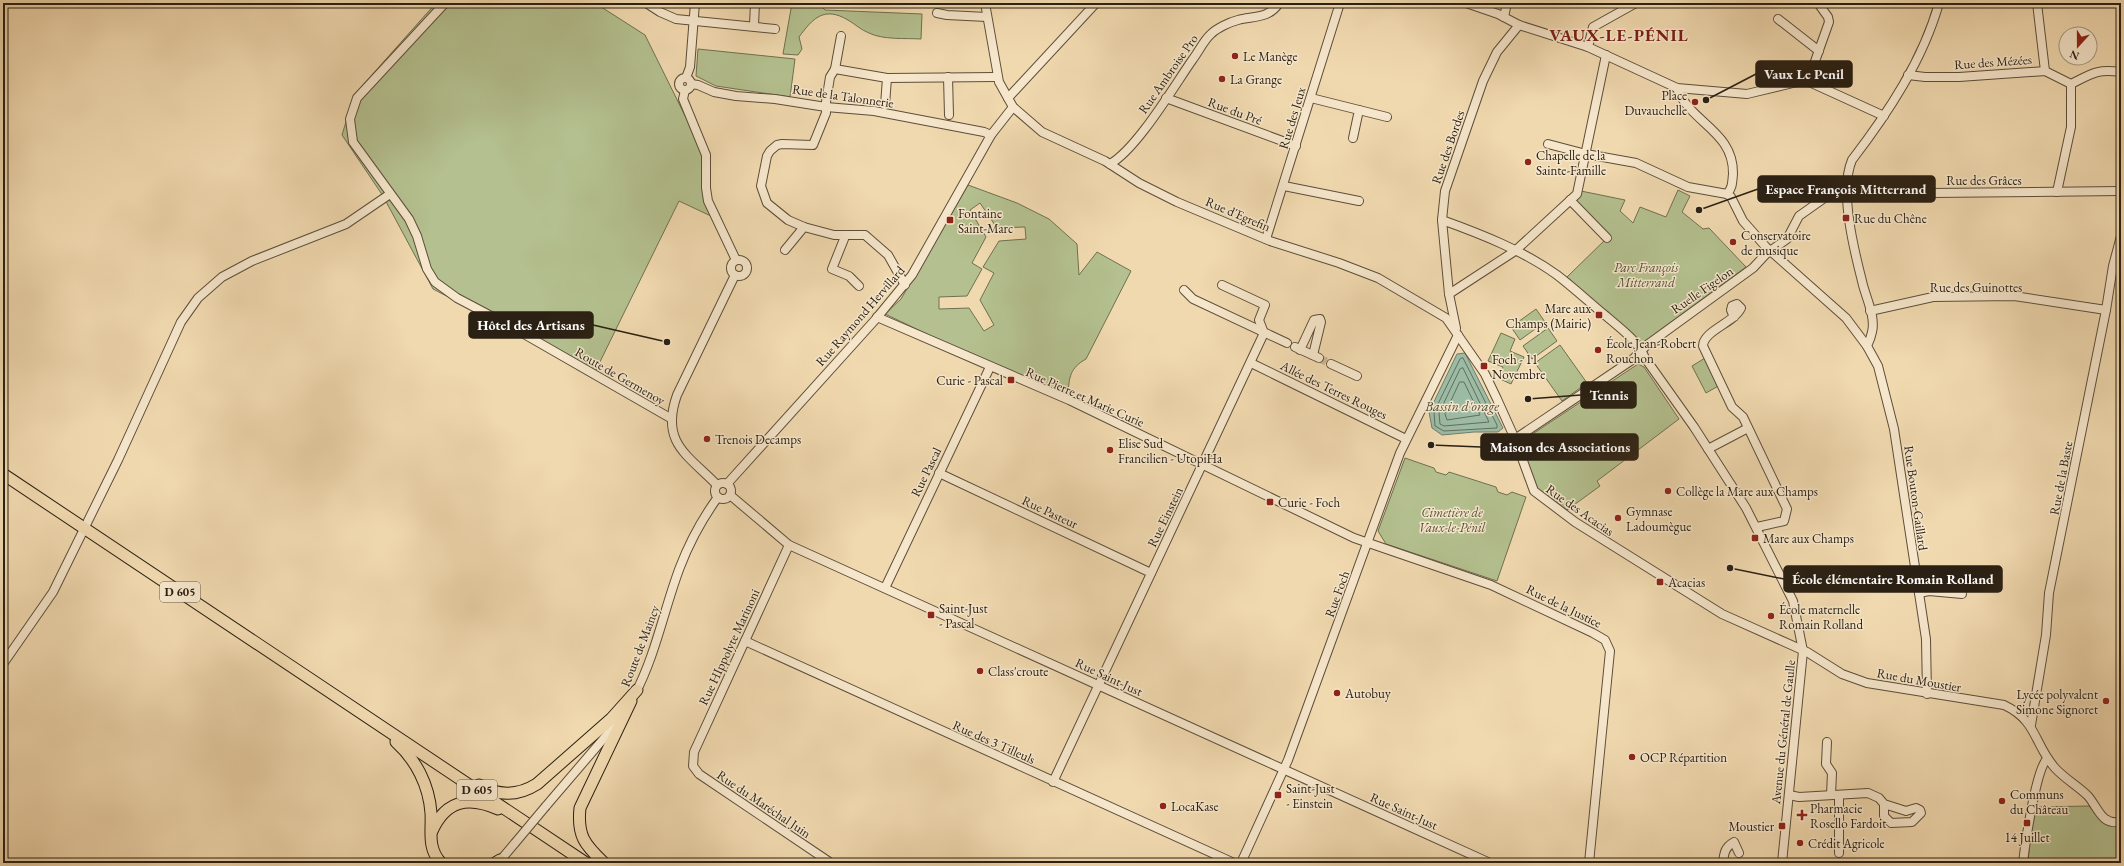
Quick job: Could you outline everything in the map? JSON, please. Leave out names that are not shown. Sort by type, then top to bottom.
[{"type":"main road","name":"D 605","points":[[3,474],[586,863]]},
{"type":"main road","points":[[436,762],[491,791],[516,793],[525,791],[537,784],[611,718],[637,690]]},
{"type":"main road","points":[[604,863],[586,845],[580,833],[580,808],[637,690]]},
{"type":"main road","points":[[356,710],[406,752],[418,769],[426,786],[430,802],[430,836],[434,852],[440,863]]},
{"type":"main road","points":[[430,836],[440,816],[455,804],[463,802],[488,805],[519,819]]},
{"type":"street","name":"Route de Germenoy","points":[[445,3],[357,98],[350,119],[353,142],[410,220],[417,236],[427,269],[435,282],[456,298],[510,326],[672,420]]},
{"type":"street","points":[[646,3],[667,16],[694,21],[775,29]]},
{"type":"street","points":[[689,81],[681,79],[678,84],[680,89],[685,90],[690,88],[689,81],[695,3]]},
{"type":"street","points":[[754,26],[755,3]]},
{"type":"street","name":"Rue d'Egrefin","points":[[985,3],[997,77],[1013,106],[1030,122],[1052,138],[1110,164],[1117,171],[1161,195],[1266,239],[1378,278],[1446,318],[1485,374],[1515,439],[1534,491]]},
{"type":"street","points":[[1008,98],[1096,3]]},
{"type":"street","name":"Rue Ambroise Pro","points":[[1110,164],[1129,148],[1211,34],[1238,20],[1259,17],[1275,8],[1279,3]]},
{"type":"street","name":"Rue des Jeux","points":[[1266,239],[1284,186],[1340,3]]},
{"type":"street","points":[[1466,3],[1504,17],[1519,25],[1588,47],[1677,88],[1747,94],[1799,80],[1808,80],[1884,116]]},
{"type":"street","points":[[1504,17],[1507,3]]},
{"type":"street","points":[[1588,47],[1593,27],[1636,3]]},
{"type":"street","points":[[1808,80],[1829,22],[1828,17],[1818,3]]},
{"type":"street","points":[[1870,311],[1860,274],[1846,193],[1848,169],[1852,160],[1884,116],[1908,75],[1926,40],[1939,3]]},
{"type":"street","points":[[2037,3],[2045,71]]},
{"type":"street","points":[[937,13],[947,16],[987,17]]},
{"type":"street","points":[[1778,19],[1819,51]]},
{"type":"street","name":"Rue des Bordes","points":[[1458,335],[1449,294],[1442,220],[1447,184],[1483,81],[1497,52],[1519,25]]},
{"type":"street","points":[[841,36],[835,69],[830,76],[826,112],[813,145],[777,145],[767,156],[761,186],[767,203],[788,220],[804,227],[834,235],[858,233],[872,239],[888,256],[905,285]]},
{"type":"street","points":[[1449,294],[1515,251],[1577,194],[1606,55]]},
{"type":"street","points":[[835,69],[888,78],[997,77]]},
{"type":"street","points":[[2058,192],[2071,127],[2072,84],[2095,71],[2104,70],[2121,72]]},
{"type":"street","name":"Rue des Mézées","points":[[1908,75],[1925,77],[1959,77],[2045,71],[2072,84]]},
{"type":"street","points":[[948,77],[949,115]]},
{"type":"street","points":[[885,104],[888,78]]},
{"type":"street","name":"Rue de la Talonnerie","points":[[689,81],[714,92],[730,95],[775,99],[826,107],[874,111],[984,132],[991,135]]},
{"type":"street","points":[[1548,144],[1586,154],[1636,164],[1688,187],[1727,194],[1732,185],[1732,162],[1729,150],[1721,138],[1683,100],[1677,88]]},
{"type":"street","points":[[685,90],[683,99],[706,155],[706,188],[708,201],[736,260]]},
{"type":"street","name":"Rue du Pré","points":[[1166,98],[1296,146]]},
{"type":"street","points":[[1311,98],[1387,117]]},
{"type":"street","name":"Rue Raymond Hervillard","points":[[727,484],[905,285],[926,253],[991,135],[1013,106]]},
{"type":"street","points":[[1353,138],[1359,110]]},
{"type":"street","points":[[1284,186],[1359,201]]},
{"type":"street","name":"Rue des Grâces","points":[[1846,193],[2121,191]]},
{"type":"street","name":"Ruelle Figelon","points":[[1515,439],[1632,360],[1647,345],[1709,298],[1753,268],[1771,251],[1787,239],[1793,223],[1799,216],[1830,194],[1846,193]]},
{"type":"street","points":[[3,664],[53,592],[118,460],[180,322],[198,298],[222,277],[252,261],[346,224],[390,194]]},
{"type":"street","name":"Rue Bouton-Gaillard","points":[[1727,194],[1731,197],[1743,221],[1771,251],[1846,318],[1867,346],[1878,366],[1894,429],[1926,639],[1927,694]]},
{"type":"street","points":[[1570,200],[1607,238]]},
{"type":"street","name":"Avenue du Général de Gaulle","points":[[1442,220],[1474,231],[1515,251],[1557,275],[1623,330],[1642,350],[1645,358],[1708,449],[1757,527],[1769,555],[1793,601],[1803,651],[1782,863]]},
{"type":"street","points":[[785,250],[804,227]]},
{"type":"street","points":[[843,234],[844,239],[832,269],[849,276],[860,286]]},
{"type":"street","name":"Rue de la Baste","points":[[2031,725],[2046,635],[2049,592],[2106,310],[2113,266],[2121,236]]},
{"type":"street","points":[[735,275],[741,276],[747,270],[745,262],[736,260]]},
{"type":"street","points":[[735,275],[731,267],[736,260]]},
{"type":"street","points":[[717,485],[688,460],[674,438],[672,420],[673,407],[677,395],[735,275]]},
{"type":"street","points":[[1222,285],[1265,305],[1259,320],[1264,333]]},
{"type":"street","points":[[1184,290],[1193,299],[1287,343]]},
{"type":"street","name":"Rue des Guinottes","points":[[1870,311],[1933,297],[2007,296],[2106,310]]},
{"type":"street","name":"Rue Bouton-Gaillard","points":[[1870,311],[1873,331],[1873,355]]},
{"type":"street","name":"Rue Pierre et Marie Curie","points":[[877,317],[1069,400],[1368,543]]},
{"type":"street","points":[[1734,317],[1706,337],[1703,342],[1703,346],[1732,407],[1743,417],[1787,509],[1784,521],[1757,527]]},
{"type":"street","points":[[1314,320],[1320,320],[1321,322],[1316,357],[1297,348],[1314,320]]},
{"type":"street","points":[[1867,346],[1873,331]]},
{"type":"street","name":"Rue Einstein","points":[[1053,782],[1264,333]]},
{"type":"street","name":"Rue Foch","points":[[1240,863],[1285,770],[1406,439],[1458,335]]},
{"type":"street","name":"Allée des Terres Rouges","points":[[1251,363],[1406,439]]},
{"type":"street","points":[[1331,364],[1357,376]]},
{"type":"street","name":"Rue Pascal","points":[[885,588],[990,367]]},
{"type":"street","points":[[1708,449],[1748,428]]},
{"type":"street","name":"Rue Pasteur","points":[[939,473],[1151,573]]},
{"type":"street","points":[[722,482],[727,484],[731,490],[730,495],[724,499],[718,497],[715,492],[717,485],[722,482]]},
{"type":"street","name":"Rue des Acacias","points":[[1534,491],[1596,536],[1722,614],[1803,651]]},
{"type":"street","name":"Rue Saint-Just","points":[[730,495],[789,545],[1490,863]]},
{"type":"street","name":"Route de Maincy","points":[[498,862],[616,724],[637,690],[649,663],[689,544],[702,519],[718,497]]},
{"type":"street","name":"Rue de la Justice","points":[[1368,543],[1491,585],[1593,633],[1607,643],[1610,651],[1589,863]]},
{"type":"street","name":"Rue HIppolyte Marinoni","points":[[692,759],[789,545]]},
{"type":"street","points":[[1919,594],[1929,591],[1962,594]]},
{"type":"street","name":"Rue des 3 Tilleuls","points":[[745,641],[1234,863]]},
{"type":"street","name":"Rue du Moustier","points":[[1803,651],[1842,674],[1854,679],[1927,694],[2004,705],[2021,715],[2031,725]]},
{"type":"street","points":[[2031,725],[2047,759],[2058,771],[2086,794],[2102,818],[2112,823],[2121,822]]},
{"type":"street","points":[[1828,742],[1826,764],[1832,773],[1839,853]]},
{"type":"street","name":"Rue du Maréchal Juin","points":[[692,759],[693,766],[699,774],[831,863]]},
{"type":"street","points":[[2023,863],[2025,843],[2043,763],[2047,759]]},
{"type":"street","points":[[1789,795],[1868,793],[1879,798],[1884,804]]},
{"type":"street","points":[[1723,863],[1724,853],[1728,846],[1734,842],[1739,853]]},
{"type":"green space","points":[[436,3],[595,3],[645,35],[705,156],[713,217],[679,201],[592,378],[487,317],[433,289],[383,196],[342,135],[354,95]]},
{"type":"green space","points":[[792,3],[823,3],[821,6],[825,10],[922,14],[921,39],[881,37],[863,30],[840,16],[826,14],[820,16],[809,24],[799,37],[802,49],[798,55],[783,54]]},
{"type":"green space","points":[[698,49],[795,59],[790,97],[716,86],[696,76]]},
{"type":"green space","points":[[968,185],[1017,203],[1049,219],[1077,244],[1079,275],[1097,252],[1131,271],[1086,359],[1077,366],[1071,374],[1068,395],[1007,372],[885,314],[901,299]],"holes":[[[980,203],[997,228],[1025,227],[1026,239],[999,241],[983,267],[994,273],[980,300],[994,325],[984,331],[969,308],[939,309],[939,297],[967,296],[982,269],[972,263],[986,237],[970,210]]]},
{"type":"green space","name":"Parc François Mitterrand","points":[[1678,190],[1690,196],[1682,212],[1703,229],[1709,228],[1746,267],[1641,344],[1567,277],[1607,238],[1575,201],[1581,191],[1625,200],[1620,211],[1633,223],[1640,207],[1666,217]]},
{"type":"green space","points":[[1536,309],[1545,322],[1520,340],[1511,327]]},
{"type":"green space","points":[[1548,328],[1557,341],[1532,359],[1523,346]]},
{"type":"green space","points":[[1501,333],[1515,339],[1510,351],[1524,357],[1511,384],[1498,378],[1503,367],[1488,361]]},
{"type":"green space","points":[[1560,345],[1587,383],[1562,401],[1535,363]]},
{"type":"green space","points":[[1705,358],[1720,385],[1706,393],[1692,366]]},
{"type":"green space","points":[[1638,364],[1644,367],[1679,419],[1597,481],[1600,486],[1567,510],[1536,487],[1522,448],[1525,439]]},
{"type":"green space","name":"Cimetière de Vaux-le-Pénil","points":[[1405,458],[1434,468],[1436,472],[1446,475],[1449,472],[1496,487],[1498,492],[1507,495],[1512,492],[1526,497],[1497,581],[1386,544],[1378,531]]},
{"type":"green space","points":[[2089,806],[2105,824],[2121,822],[2121,863],[2028,863],[2031,826],[2036,807]]},
{"type":"water","name":"Bassin d'orage","points":[[1465,353],[1503,428],[1498,432],[1474,432],[1442,435],[1432,428],[1429,412],[1457,354]]},
{"type":"tunnel","points":[[1319,358],[1331,364]]},
{"type":"place","name":"Le Manège","points":[[1235,56]]},
{"type":"place","name":"La Grange","points":[[1222,79]]},
{"type":"place","name":"Vaux Le Penil","points":[[1706,100]]},
{"type":"place","name":"Place Duvauchelle","points":[[1695,102]]},
{"type":"place","name":"Chapelle de la Sainte-Famille","points":[[1528,162]]},
{"type":"place","name":"Espace François Mitterrand","points":[[1699,210]]},
{"type":"place","name":"Rue du Chêne","points":[[1846,218]]},
{"type":"place","name":"Fontaine Saint-Marc","points":[[950,220]]},
{"type":"place","name":"Conservatoire de musique","points":[[1733,242]]},
{"type":"place","name":"Mare aux Champs (Mairie)","points":[[1599,315]]},
{"type":"place","name":"Hôtel des Artisans","points":[[667,342]]},
{"type":"place","name":"École Jean-Robert Rouchon","points":[[1598,350]]},
{"type":"place","name":"Foch - 11 Novembre","points":[[1484,366]]},
{"type":"place","name":"Curie - Pascal","points":[[1011,380]]},
{"type":"place","name":"Tennis","points":[[1528,399]]},
{"type":"place","name":"Trenois Decamps","points":[[707,439]]},
{"type":"place","name":"Maison des Associations","points":[[1431,445]]},
{"type":"place","name":"Elise Sud Francilien - UtopiHa","points":[[1110,450]]},
{"type":"place","name":"Collège la Mare aux Champs","points":[[1668,491]]},
{"type":"place","name":"Curie - Foch","points":[[1270,502]]},
{"type":"place","name":"Gymnase Ladoumègue","points":[[1618,518]]},
{"type":"place","name":"Mare aux Champs","points":[[1755,538]]},
{"type":"place","name":"École élémentaire Romain Rolland","points":[[1730,568]]},
{"type":"place","name":"Acacias","points":[[1660,582]]},
{"type":"place","name":"Saint-Just - Pascal","points":[[931,615]]},
{"type":"place","name":"École maternelle Romain Rolland","points":[[1771,616]]},
{"type":"place","name":"Class'croute","points":[[980,671]]},
{"type":"place","name":"Autobuy","points":[[1337,693]]},
{"type":"place","name":"Lycée polyvalent Simone Signoret","points":[[2106,701]]},
{"type":"place","name":"OCP Répartition","points":[[1632,757]]},
{"type":"place","name":"Saint-Just - Einstein","points":[[1278,795]]},
{"type":"place","name":"Communs du Château","points":[[2002,801]]},
{"type":"place","name":"LocaKase","points":[[1163,806]]},
{"type":"place","name":"Pharmacie Rosello Fardoit","points":[[1802,815]]},
{"type":"place","name":"14 Juillet","points":[[2027,823]]},
{"type":"place","name":"Moustier","points":[[1782,826]]},
{"type":"place","name":"Crédit Agricole","points":[[1800,843]]},
{"type":"district","name":"VAUX-LE-PÉNIL","points":[[1619,35]]}]
